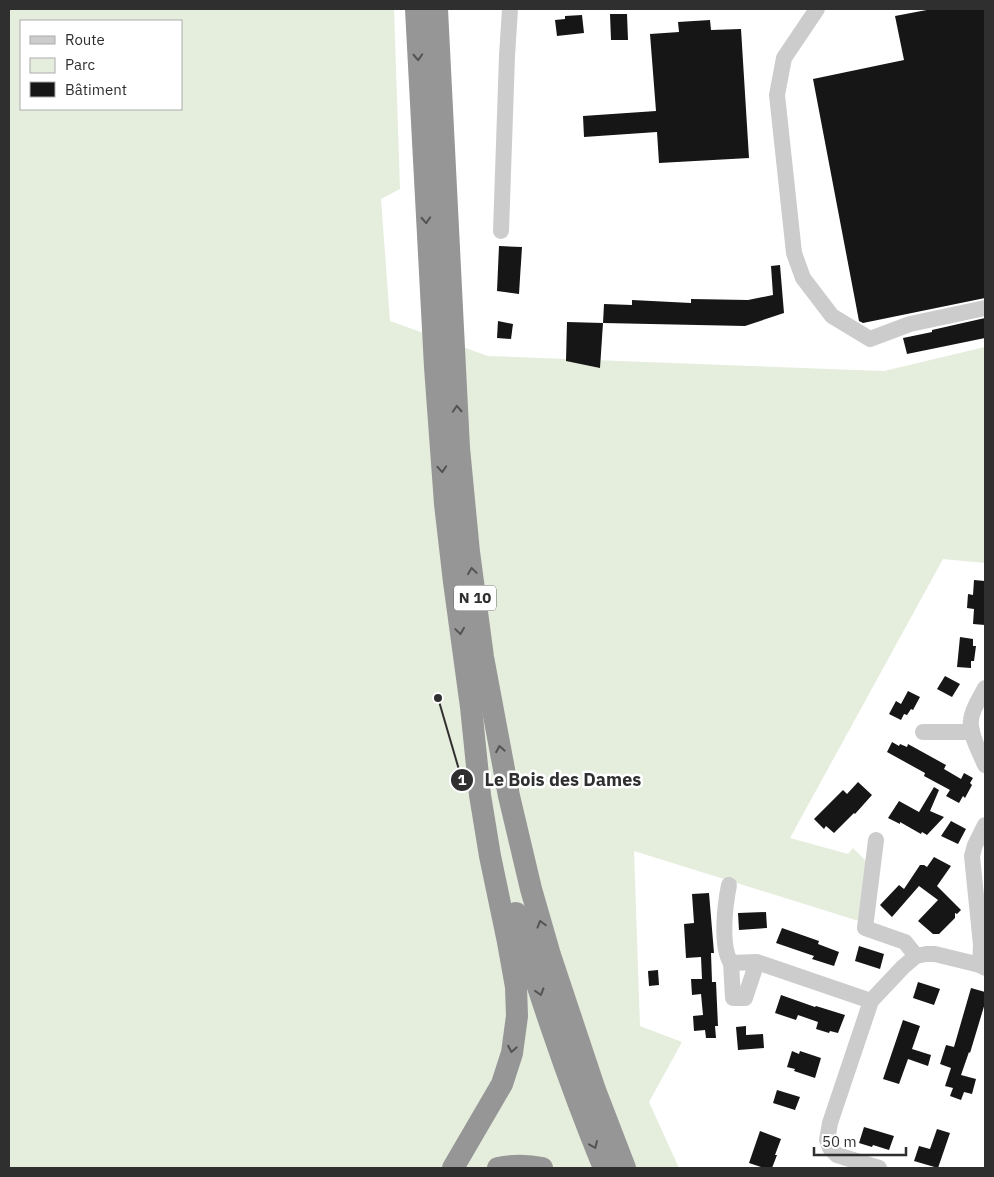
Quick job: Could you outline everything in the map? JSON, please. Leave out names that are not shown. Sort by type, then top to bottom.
[{"type":"highway","name":"N 10","points":[[416,9],[434,367],[445,504],[471,707],[495,829],[521,931],[562,1057],[587,1128],[604,1168]]},
{"type":"highway","name":"N 10","points":[[438,9],[459,448],[469,552],[483,657],[509,796],[531,889],[550,955],[595,1090],[626,1168]]},
{"type":"highway","points":[[453,1168],[502,1084],[512,1053],[517,1016],[516,987],[490,856],[480,794],[471,707]]},
{"type":"highway","points":[[550,955],[637,1168]]},
{"type":"highway","points":[[498,1168],[518,1165],[542,1168]]},
{"type":"street","points":[[501,231],[510,9]]},
{"type":"street","points":[[817,9],[784,58],[777,95],[794,253],[803,278],[832,316],[870,339],[910,324],[985,308]]},
{"type":"street","points":[[985,688],[970,721],[972,732],[985,765]]},
{"type":"street","points":[[923,732],[972,732]]},
{"type":"street","points":[[879,1168],[837,1155],[830,1148],[827,1140],[830,1123],[871,1001],[903,967],[916,956],[926,954],[935,954],[982,966],[972,856],[975,844],[985,825]]},
{"type":"street","points":[[876,840],[866,928],[905,942],[916,956]]},
{"type":"street","points":[[729,885],[724,915],[726,953],[731,963],[733,998],[745,998],[757,962]]},
{"type":"street","points":[[731,963],[757,962],[871,1001]]},
{"type":"green space","points":[[9,9],[394,9],[400,189],[381,199],[390,321],[488,356],[884,371],[985,347],[985,563],[943,559],[790,838],[848,854],[853,848],[869,864],[862,922],[634,851],[640,1026],[682,1042],[649,1102],[679,1168],[9,1168]]},
{"type":"building","points":[[932,9],[985,9],[985,298],[863,323],[859,321],[813,79],[904,60],[895,16]]},
{"type":"building","points":[[610,14],[627,14],[628,40],[611,40]]},
{"type":"building","points":[[582,15],[584,33],[557,36],[555,20],[565,19],[565,16]]},
{"type":"building","points":[[710,20],[711,30],[741,29],[749,158],[659,163],[657,132],[584,137],[583,116],[656,111],[650,34],[679,32],[678,22]]},
{"type":"building","points":[[499,246],[522,247],[519,294],[497,291]]},
{"type":"building","points":[[780,265],[784,313],[745,326],[603,323],[604,304],[632,305],[632,300],[691,303],[691,299],[748,300],[773,295],[771,266]]},
{"type":"building","points":[[985,318],[985,338],[907,354],[903,338]]},
{"type":"building","points":[[498,321],[513,324],[511,339],[497,338]]},
{"type":"building","points":[[567,322],[603,323],[600,368],[566,361]]},
{"type":"building","points":[[974,580],[985,581],[985,625],[973,624],[974,609],[967,608],[968,594],[973,595]]},
{"type":"building","points":[[960,637],[973,639],[973,646],[976,646],[974,661],[971,661],[971,668],[957,667]]},
{"type":"building","points":[[945,676],[960,684],[952,697],[937,689]]},
{"type":"building","points":[[908,691],[920,697],[913,710],[911,709],[907,715],[904,714],[901,720],[889,714],[896,701],[901,704]]},
{"type":"building","points":[[892,742],[899,746],[900,744],[907,747],[908,744],[946,765],[944,769],[961,779],[964,773],[973,778],[970,783],[972,785],[965,798],[963,796],[959,803],[946,796],[950,790],[924,776],[925,773],[887,752]]},
{"type":"building","points":[[858,782],[872,795],[834,833],[826,826],[824,829],[814,819],[843,790],[847,794]]},
{"type":"building","points":[[934,787],[939,790],[930,811],[944,817],[927,835],[888,818],[899,801],[919,812]]},
{"type":"building","points":[[951,821],[966,829],[958,844],[941,836]]},
{"type":"building","points":[[934,857],[951,866],[937,886],[961,910],[957,914],[955,913],[955,918],[939,934],[933,934],[918,921],[938,900],[919,886],[892,917],[880,905],[899,885],[904,889],[920,865],[927,867]]},
{"type":"building","points":[[709,893],[714,953],[711,953],[712,982],[716,982],[718,1026],[715,1026],[716,1038],[706,1038],[705,1030],[694,1031],[693,1016],[703,1015],[701,994],[692,995],[691,979],[702,979],[701,957],[686,958],[684,924],[694,923],[692,894]]},
{"type":"building","points":[[766,912],[767,928],[739,930],[738,913]]},
{"type":"building","points":[[782,928],[819,941],[818,944],[839,952],[834,966],[812,959],[814,956],[776,943]]},
{"type":"building","points":[[859,946],[884,954],[880,969],[855,961]]},
{"type":"building","points":[[658,970],[659,985],[649,986],[648,971]]},
{"type":"building","points":[[918,982],[940,989],[934,1005],[913,998]]},
{"type":"building","points":[[971,988],[985,992],[985,1003],[970,1053],[961,1075],[976,1079],[972,1094],[964,1092],[961,1100],[950,1096],[953,1088],[945,1086],[951,1068],[940,1064],[946,1045],[954,1047]]},
{"type":"building","points":[[781,995],[845,1015],[838,1033],[830,1031],[829,1033],[816,1029],[818,1022],[798,1015],[796,1020],[775,1013]]},
{"type":"building","points":[[903,1020],[920,1026],[912,1049],[931,1055],[928,1066],[908,1059],[899,1084],[883,1079]]},
{"type":"building","points":[[746,1026],[746,1035],[763,1034],[764,1048],[738,1050],[736,1027]]},
{"type":"building","points":[[792,1051],[799,1054],[800,1051],[821,1058],[815,1078],[787,1067]]},
{"type":"building","points":[[777,1090],[800,1097],[795,1110],[773,1103]]},
{"type":"building","points":[[864,1127],[894,1136],[889,1150],[859,1143]]},
{"type":"building","points":[[937,1129],[950,1133],[938,1168],[914,1161],[919,1146],[930,1149]]},
{"type":"building","points":[[760,1131],[781,1139],[772,1168],[764,1168],[749,1163]]},
{"type":"place","name":"Le Bois des Dames","points":[[438,698]]}]
